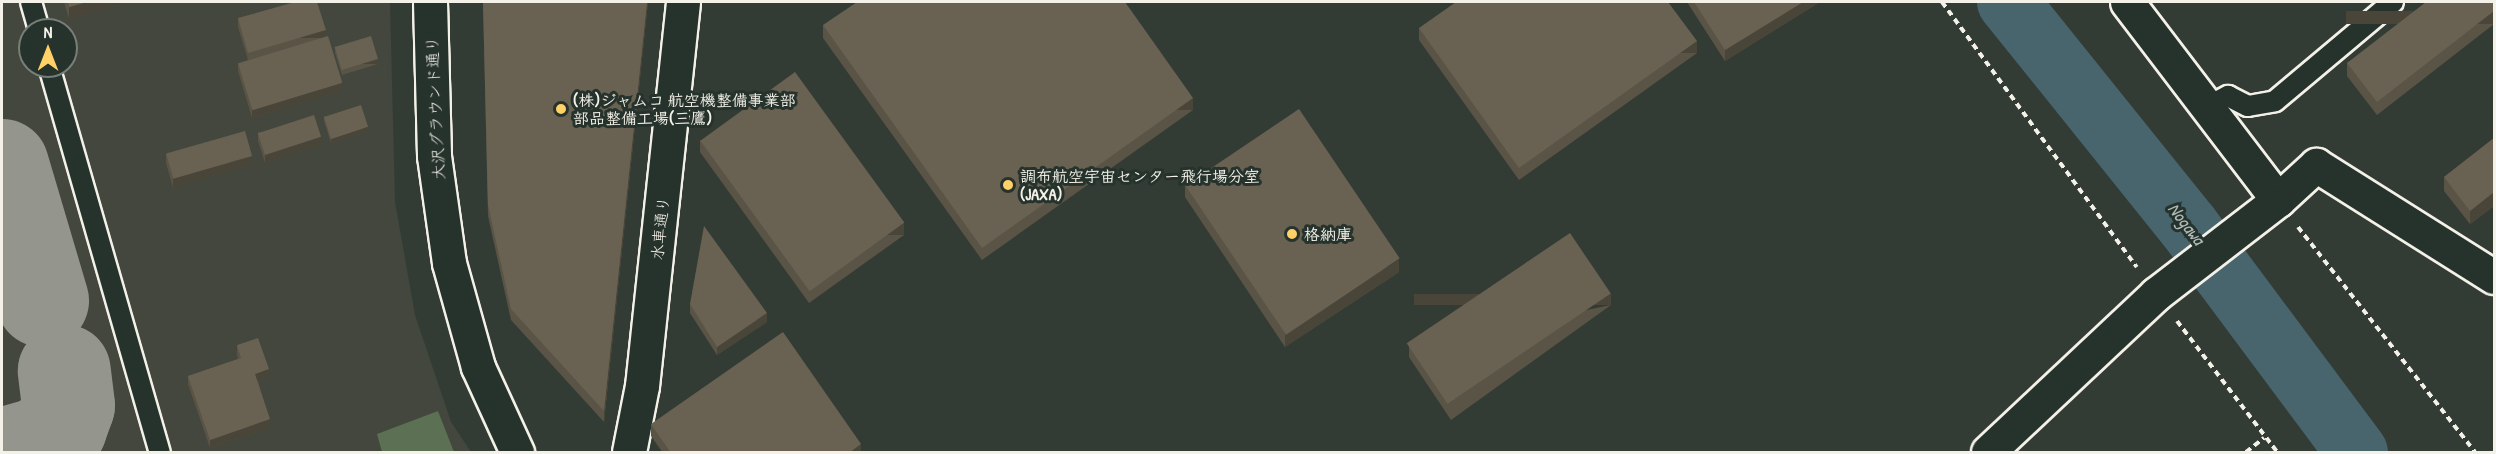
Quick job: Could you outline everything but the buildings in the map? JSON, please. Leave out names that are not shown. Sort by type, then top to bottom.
[{"type":"street","name":"大沢グラウンド通り","points":[[430,2],[434,156],[449,263],[478,367],[517,453]]},
{"type":"street","name":"水車通り","points":[[629,453],[642,386],[683,2]]},
{"type":"street","points":[[2127,2],[2207,107],[2273,203]]},
{"type":"street","points":[[1998,450],[2164,287],[2273,203],[2316,165],[2494,277]]},
{"type":"lane","points":[[31,2],[36,18]]},
{"type":"lane","points":[[2207,107],[2228,96],[2248,105],[2275,101],[2393,2]]},
{"type":"lane","points":[[52,78],[160,453]]},
{"type":"path","points":[[1942,2],[2064,165]]},
{"type":"path","points":[[2273,203],[2475,453]]},
{"type":"path","points":[[2246,453],[2265,438]]},
{"type":"shaded area","points":[[2,2],[390,2],[395,202],[415,315],[451,422],[471,452],[2,452]]},
{"type":"green space","points":[[438,411],[454,452],[382,452],[377,434]]},
{"type":"waterway","name":"Nogawa","points":[[2008,2],[2189,227],[2357,452]]},
{"type":"taxiway","points":[[2,165],[42,300]]},
{"type":"taxiway","points":[[9,452],[41,443],[60,427],[68,405],[64,370]]},
{"type":"place","name":"(株)ジャムコ 航空機整備事業部 部品整備工場(三鷹)","points":[[561,109]]},
{"type":"place","name":"調布航空宇宙センター飛行場分室 (JAXA)","points":[[1008,185]]},
{"type":"place","name":"格納庫","points":[[1292,234]]}]
